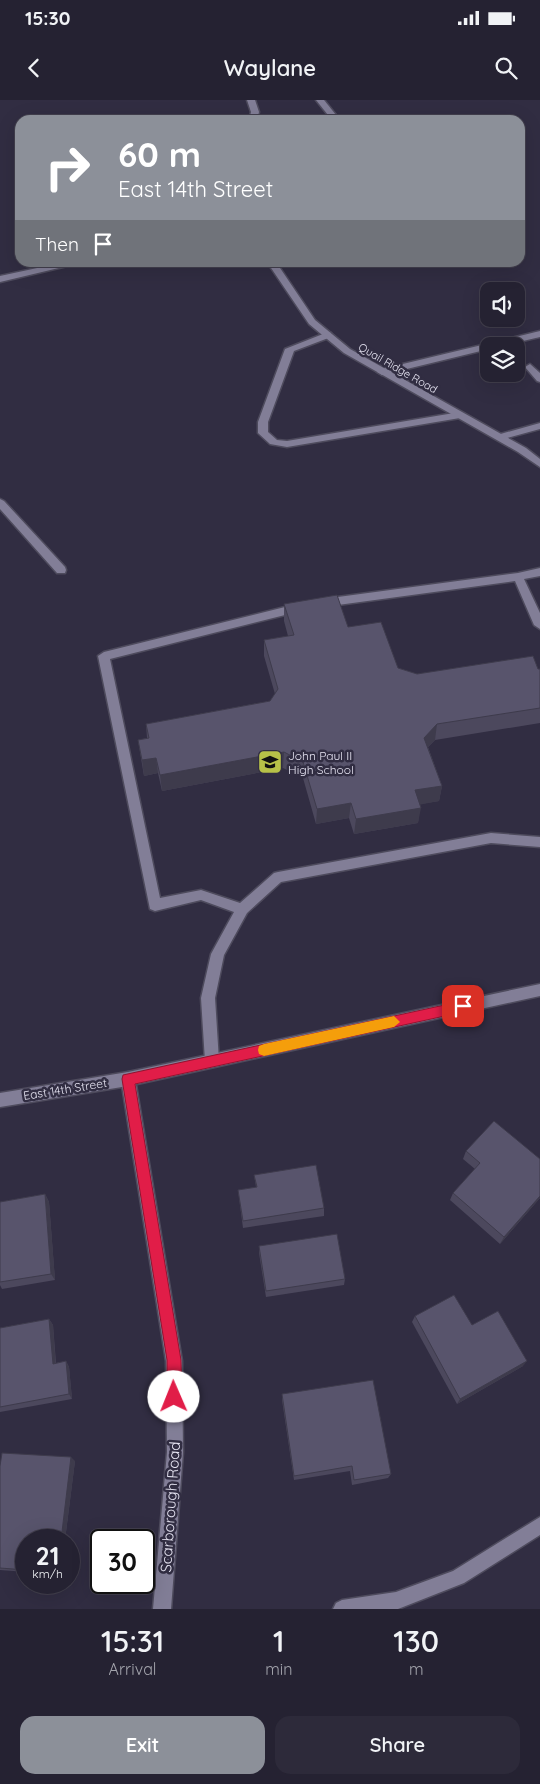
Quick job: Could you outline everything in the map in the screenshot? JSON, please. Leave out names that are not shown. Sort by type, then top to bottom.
[{"type":"street","points":[[251,100],[255,112],[254,115]]},
{"type":"street","points":[[320,100],[332,115]]},
{"type":"street","points":[[0,279],[56,267]]},
{"type":"street","name":"Quail Ridge Road","points":[[274,267],[312,322],[347,351],[500,437],[522,450],[540,464]]},
{"type":"street","points":[[382,372],[540,334]]},
{"type":"street","points":[[328,335],[290,349],[263,422],[263,433],[275,444],[287,444],[460,415]]},
{"type":"street","points":[[530,367],[540,379]]},
{"type":"street","points":[[500,437],[540,426]]},
{"type":"street","points":[[0,502],[61,570]]},
{"type":"street","points":[[242,910],[200,895],[155,905],[104,656],[280,611],[518,577],[540,572]]},
{"type":"street","points":[[518,577],[540,625]]},
{"type":"street","points":[[212,1061],[208,1021],[210,986],[218,954],[242,910],[278,877],[491,838],[540,842]]},
{"type":"street","name":"East 14th Street","points":[[0,1100],[128,1079],[540,990]]},
{"type":"street","name":"Scarborough Road","points":[[128,1079],[174,1360],[176,1452],[162,1609]]},
{"type":"street","points":[[342,1609],[396,1601],[458,1577],[540,1525]]},
{"type":"building","points":[[337,595],[348,627],[381,622],[398,668],[417,674],[533,656],[538,669],[540,669],[540,708],[437,724],[424,738],[442,786],[415,790],[421,808],[356,819],[351,803],[317,809],[303,762],[284,752],[160,775],[156,758],[142,760],[138,740],[149,738],[146,724],[270,701],[278,689],[264,640],[294,635],[284,604]]},
{"type":"building","points":[[494,1121],[540,1159],[540,1196],[504,1237],[453,1193],[480,1163],[466,1151]]},
{"type":"building","points":[[316,1165],[324,1208],[243,1221],[238,1190],[257,1187],[254,1175]]},
{"type":"building","points":[[45,1194],[51,1274],[0,1282],[0,1202]]},
{"type":"building","points":[[337,1234],[345,1279],[266,1291],[259,1246]]},
{"type":"building","points":[[454,1295],[472,1325],[498,1311],[527,1361],[460,1399],[415,1316]]},
{"type":"building","points":[[49,1319],[53,1364],[66,1361],[69,1394],[0,1407],[0,1328]]},
{"type":"building","points":[[373,1380],[391,1474],[354,1480],[352,1466],[294,1476],[282,1394]]},
{"type":"building","points":[[2,1453],[71,1457],[62,1529],[15,1529],[15,1569],[0,1568],[0,1466]]},
{"type":"slow traffic","points":[[264,1050],[394,1022]]},
{"type":"place","name":"John Paul II High School","points":[[270,762]]},
{"type":"route","points":[[174,1397],[174,1360],[128,1079],[463,1006]]}]
